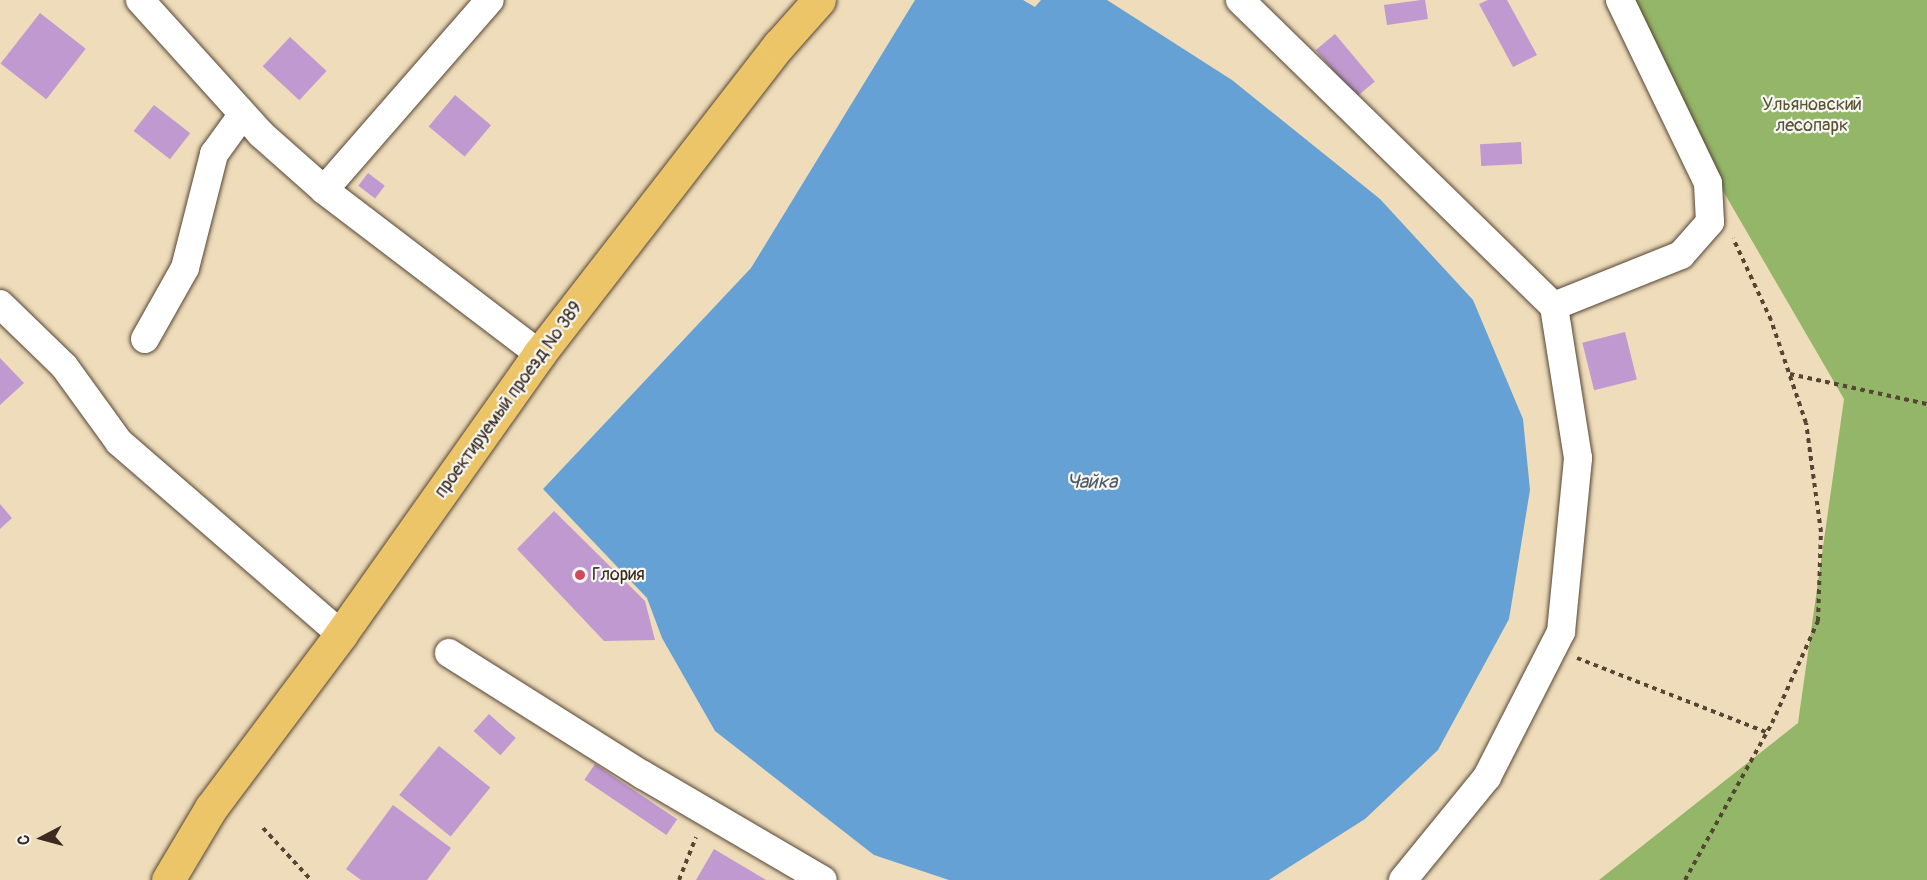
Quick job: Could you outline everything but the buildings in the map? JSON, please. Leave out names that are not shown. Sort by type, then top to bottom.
[{"type":"main road","name":"проектируемый проезд № 389","points":[[168,880],[211,808],[341,634],[540,354],[779,45],[819,0]]},
{"type":"main road","name":"проектируемый проезд № 389","points":[[143,880],[211,808]]},
{"type":"street","points":[[140,0],[243,114],[324,190],[540,354]]},
{"type":"street","points":[[324,190],[490,0]]},
{"type":"street","points":[[1240,0],[1554,306],[1578,458],[1561,632],[1487,777],[1402,880]]},
{"type":"street","points":[[1554,306],[1681,255],[1710,222],[1708,183],[1620,0]]},
{"type":"street","points":[[145,339],[185,268],[214,154],[243,114]]},
{"type":"street","points":[[0,304],[63,366],[119,442],[341,634]]},
{"type":"street","points":[[449,653],[706,811],[824,880]]},
{"type":"path","points":[[1685,880],[1767,732],[1818,621],[1821,532],[1806,423],[1771,320],[1732,236]]},
{"type":"path","points":[[1789,374],[1927,404]]},
{"type":"path","points":[[1552,648],[1767,732]]},
{"type":"path","points":[[679,880],[706,811]]},
{"type":"path","points":[[263,828],[311,880]]},
{"type":"green space","name":"Ульяновский лесопарк","points":[[1612,0],[1927,0],[1927,880],[1599,880],[1798,723],[1844,399]]},
{"type":"water","name":"Чайка","points":[[915,0],[1023,0],[1035,7],[1041,0],[1107,0],[1232,80],[1380,199],[1473,300],[1523,419],[1530,490],[1509,619],[1438,750],[1365,819],[1269,880],[949,880],[874,855],[715,731],[662,638],[647,598],[543,489],[751,268]]},
{"type":"place","name":"Глория","points":[[580,575]]}]
